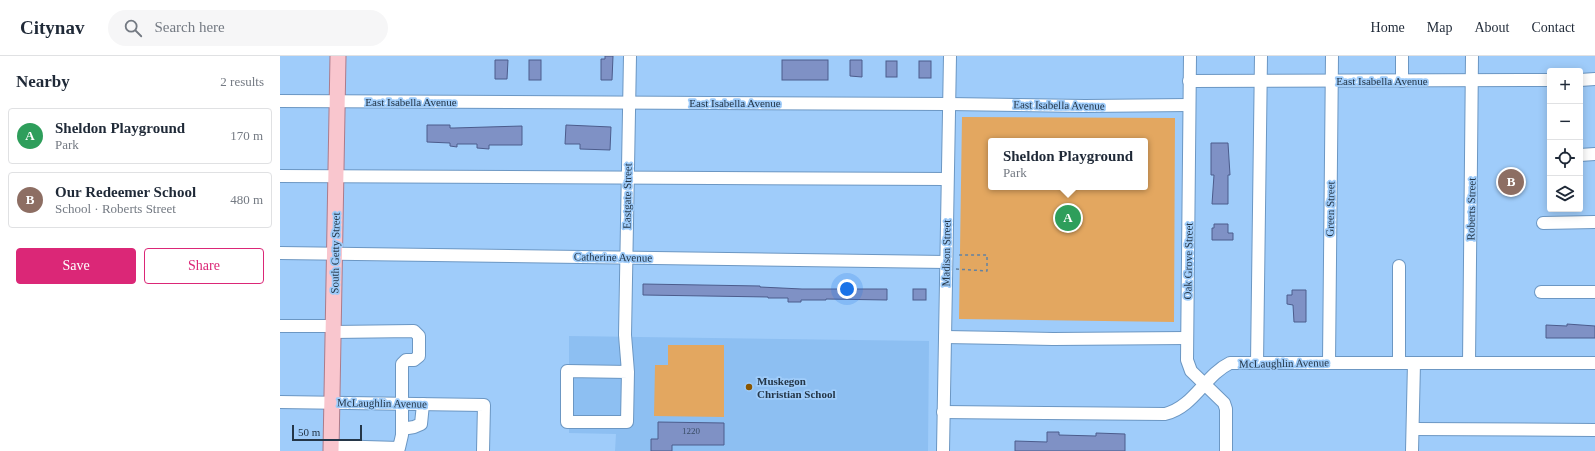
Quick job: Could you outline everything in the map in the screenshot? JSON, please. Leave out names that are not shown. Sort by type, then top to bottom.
[{"type":"main road","name":"South Getty Street","points":[[331,449],[338,56]]},
{"type":"street","name":"Eastgate Street","points":[[628,372],[568,371],[567,422],[628,422],[628,372],[625,335],[630,56]]},
{"type":"street","name":"Madison Street","points":[[943,451],[948,262],[947,179],[950,56]]},
{"type":"street","name":"Oak Grove Street","points":[[1190,56],[1188,367],[1224,403],[1226,409],[1226,451]]},
{"type":"street","points":[[1257,363],[1261,56]]},
{"type":"street","name":"Green Street","points":[[1329,362],[1332,56]]},
{"type":"street","points":[[1402,56],[1402,81]]},
{"type":"street","name":"Roberts Street","points":[[1469,363],[1472,56]]},
{"type":"street","points":[[1583,80],[1595,79]]},
{"type":"street","name":"East Isabella Avenue","points":[[1190,81],[1547,80]]},
{"type":"street","name":"East Isabella Avenue","points":[[280,101],[1084,106],[1189,105]]},
{"type":"street","points":[[1583,155],[1595,154]]},
{"type":"street","points":[[280,176],[947,179]]},
{"type":"street","points":[[1543,223],[1595,222]]},
{"type":"street","name":"Catherine Avenue","points":[[280,253],[948,262]]},
{"type":"street","points":[[1399,266],[1399,362]]},
{"type":"street","points":[[1542,292],[1595,292]]},
{"type":"street","points":[[280,326],[414,331],[419,336],[419,356],[414,360],[406,360],[402,364],[402,435],[399,448],[331,449]]},
{"type":"street","points":[[945,337],[1053,339],[1187,338]]},
{"type":"street","name":"McLaughlin Avenue","points":[[943,412],[1166,414],[1179,409],[1220,369],[1230,363],[1595,363]]},
{"type":"street","points":[[1412,451],[1414,363]]},
{"type":"street","name":"McLaughlin Avenue","points":[[280,402],[484,405],[483,451]]},
{"type":"street","points":[[402,429],[414,427],[420,424],[423,404]]},
{"type":"street","points":[[1413,429],[1595,430]]},
{"type":"path","points":[[987,256],[987,271],[948,262],[987,256]]},
{"type":"shaded area","points":[[962,117],[1175,118],[1174,322],[959,319]]},
{"type":"shaded area","name":"Muskegon Christian School","points":[[569,336],[929,341],[928,451],[615,451],[616,434],[569,433]]},
{"type":"shaded area","points":[[668,345],[724,345],[724,417],[654,416],[655,365],[668,365]]},
{"type":"building","points":[[605,56],[613,56],[612,80],[601,80],[601,59],[605,59]]},
{"type":"building","points":[[495,60],[508,60],[507,79],[495,79]]},
{"type":"building","points":[[529,60],[541,60],[541,80],[529,80]]},
{"type":"building","points":[[782,60],[828,60],[828,80],[782,80]]},
{"type":"building","points":[[850,60],[862,60],[862,77],[850,76]]},
{"type":"building","points":[[886,61],[897,61],[897,77],[886,77]]},
{"type":"building","points":[[919,61],[931,61],[931,78],[919,78]]},
{"type":"building","points":[[427,125],[450,125],[450,128],[522,126],[522,145],[489,145],[489,149],[477,148],[477,144],[457,144],[457,147],[450,146],[450,143],[427,142]]},
{"type":"building","points":[[566,125],[611,127],[610,150],[580,149],[580,144],[565,144]]},
{"type":"building","points":[[1211,143],[1228,143],[1230,175],[1228,175],[1228,204],[1212,204],[1214,175],[1211,175]]},
{"type":"building","points":[[1214,224],[1228,224],[1228,233],[1233,233],[1233,240],[1212,240],[1212,228],[1214,228]]},
{"type":"building","points":[[643,284],[760,286],[802,289],[887,289],[887,300],[826,299],[788,302],[788,298],[768,297],[643,295]]},
{"type":"building","points":[[913,289],[926,289],[926,300],[913,300]]},
{"type":"building","points":[[1292,290],[1306,290],[1306,322],[1294,322],[1293,305],[1287,304],[1287,295],[1292,295]]},
{"type":"building","points":[[1567,324],[1595,326],[1595,338],[1546,338],[1546,325],[1567,326]]},
{"type":"building","points":[[658,422],[724,423],[724,445],[672,445],[672,451],[651,451],[651,439],[658,439]]},
{"type":"building","points":[[1047,432],[1059,432],[1059,435],[1096,436],[1096,433],[1125,434],[1125,451],[1015,451],[1015,441],[1047,442]]},
{"type":"place","name":"Our Redeemer School","points":[[1511,182]]},
{"type":"place","name":"Sheldon Playground","points":[[1068,218]]},
{"type":"place","name":"Muskegon Christian School","points":[[749,387]]}]
